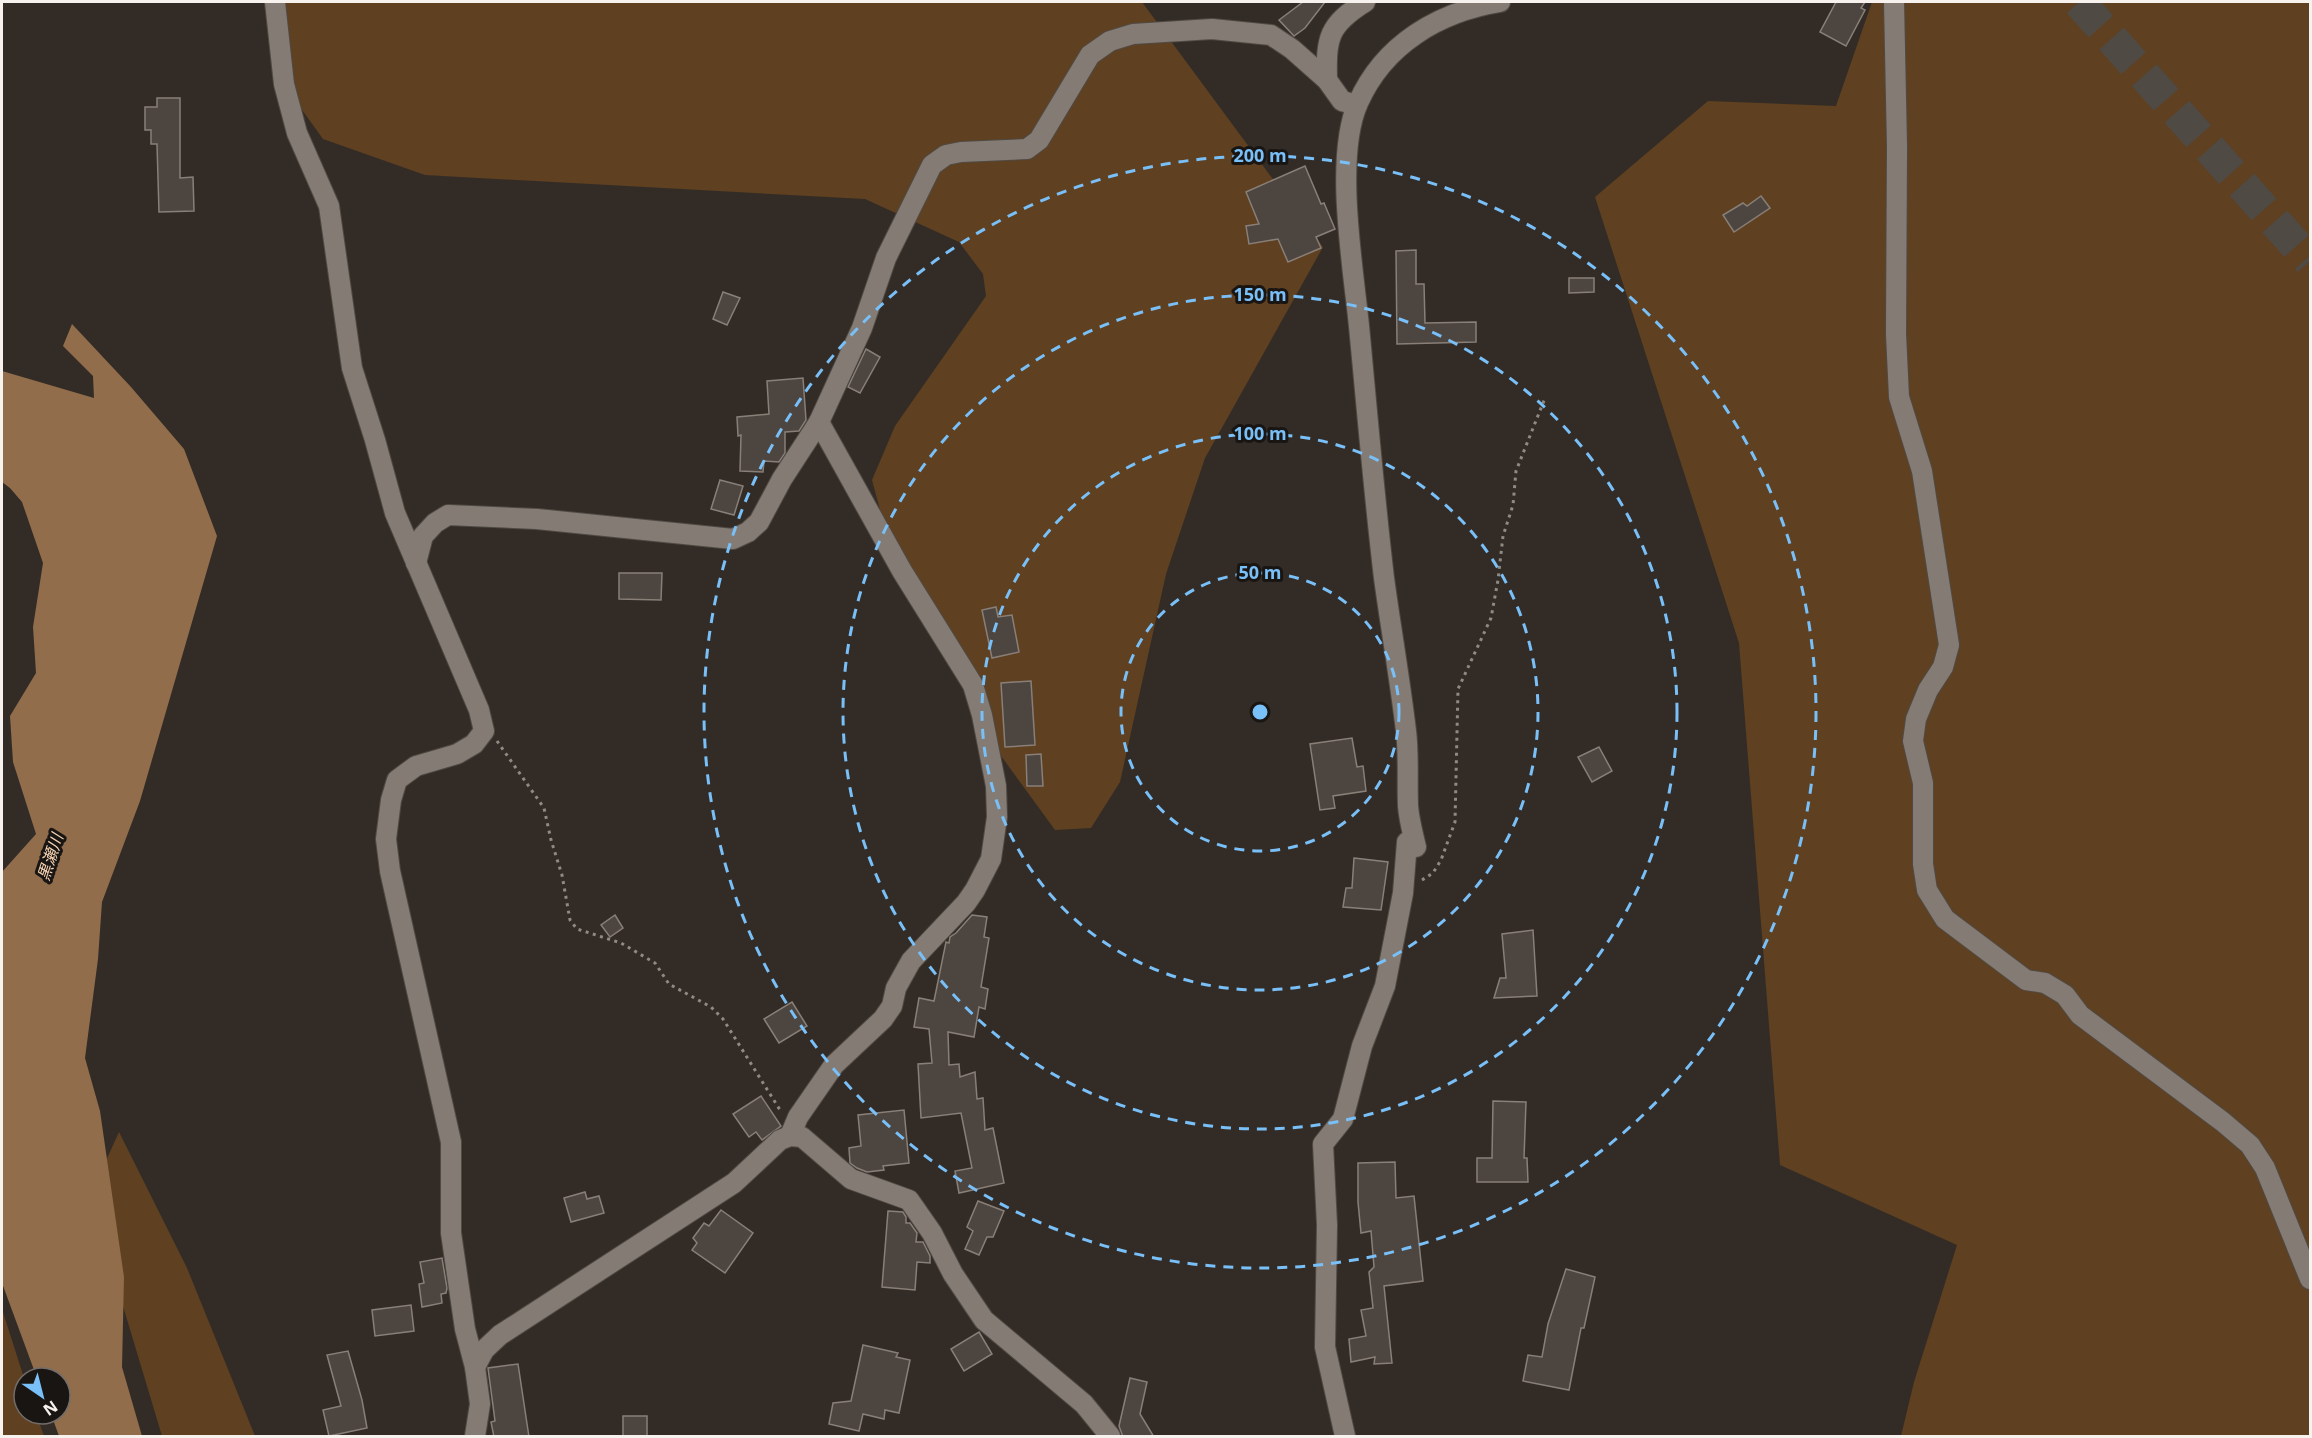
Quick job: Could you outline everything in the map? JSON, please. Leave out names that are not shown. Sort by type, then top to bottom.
[{"type":"street","points":[[275,2],[284,84],[297,133],[329,206],[352,369],[395,513],[479,710],[484,731],[474,744],[457,754],[416,765],[397,780],[391,800],[386,838],[390,871],[451,1142],[451,1233],[465,1329],[475,1367],[480,1404],[475,1437]]},
{"type":"street","points":[[1327,80],[1326,51],[1331,33],[1346,14],[1365,2]]},
{"type":"street","points":[[1345,1437],[1325,1347],[1327,1226],[1323,1144],[1343,1119],[1362,1046],[1385,986],[1403,893],[1407,842],[1416,847],[1408,809],[1407,734],[1382,554],[1350,234],[1347,153],[1357,105],[1373,75],[1395,49],[1422,28],[1452,14],[1500,2]]},
{"type":"street","points":[[1894,2],[1897,147],[1896,334],[1899,397],[1922,471],[1949,645],[1943,667],[1928,690],[1916,719],[1913,741],[1923,783],[1923,864],[1927,890],[1945,919],[2026,980],[2045,983],[2065,995],[2080,1015],[2223,1122],[2250,1145],[2265,1168],[2310,1279]]},
{"type":"street","points":[[416,563],[423,536],[448,515],[537,519],[733,539],[748,532],[759,522],[782,479],[819,422],[861,328],[886,258],[932,165],[946,155],[961,152],[1027,149],[1039,140],[1090,55],[1110,40],[1133,34],[1212,28],[1271,35],[1327,80],[1342,101],[1357,105]]},
{"type":"street","points":[[475,1367],[484,1350],[500,1335],[734,1184],[780,1140],[792,1132],[798,1117],[834,1065],[883,1019],[892,1006],[896,988],[911,961],[966,903],[991,860],[997,817],[996,786],[982,715],[973,685],[902,571],[819,422]]},
{"type":"street","points":[[792,1132],[813,1145],[850,1179],[909,1200],[932,1233],[953,1274],[984,1320],[1084,1404],[1110,1437]]},
{"type":"path","points":[[1403,893],[1433,873],[1441,860],[1455,822],[1458,689],[1491,618],[1503,536],[1513,505],[1516,471],[1545,398]]},
{"type":"path","points":[[484,731],[500,743],[544,808],[550,840],[562,876],[570,920],[577,929],[621,943],[655,963],[669,984],[711,1006],[723,1019],[792,1132]]},
{"type":"shaded area","points":[[274,2],[1142,2],[1323,247],[1205,458],[1166,574],[1120,782],[1091,828],[1055,830],[996,749],[886,532],[872,480],[895,426],[986,296],[983,274],[959,242],[865,199],[425,175],[323,139],[282,82]]},
{"type":"shaded area","points":[[1872,2],[2310,2],[2310,1436],[1901,1436],[1914,1382],[1957,1245],[1780,1165],[1739,643],[1595,197],[1708,101],[1836,106]]},
{"type":"shaded area","points":[[119,1132],[187,1268],[255,1436],[162,1436],[90,1196]]},
{"type":"shaded area","points":[[2,1309],[20,1366],[12,1366],[12,1426],[40,1426],[44,1436],[2,1436]]},
{"type":"water","name":"黒瀬川","points":[[72,324],[131,387],[184,449],[217,536],[140,801],[102,902],[98,959],[85,1058],[100,1111],[124,1277],[122,1367],[142,1436],[59,1436],[55,1426],[72,1426],[72,1366],[33,1366],[2,1283],[2,872],[36,834],[13,762],[10,716],[36,673],[33,627],[43,563],[22,502],[2,482],[2,371],[94,398],[93,376],[63,346]]},
{"type":"building","points":[[1303,2],[1325,2],[1305,28],[1294,36],[1279,20]]},
{"type":"building","points":[[1836,2],[1865,2],[1861,8],[1865,10],[1846,46],[1820,32]]},
{"type":"building","points":[[157,98],[180,98],[180,178],[193,177],[194,211],[159,212],[157,144],[151,144],[151,130],[145,130],[145,107],[157,107]]},
{"type":"building","points":[[1305,166],[1321,204],[1324,203],[1335,229],[1316,237],[1321,248],[1288,262],[1278,239],[1249,244],[1246,226],[1259,224],[1246,192]]},
{"type":"building","points":[[1761,196],[1770,208],[1734,232],[1723,215],[1743,203],[1747,206]]},
{"type":"building","points":[[1416,250],[1416,284],[1424,284],[1425,323],[1476,322],[1476,342],[1397,344],[1396,251]]},
{"type":"building","points":[[1569,278],[1594,278],[1594,292],[1569,293]]},
{"type":"building","points":[[723,292],[740,298],[727,325],[713,319]]},
{"type":"building","points":[[866,349],[880,357],[860,393],[848,387]]},
{"type":"building","points":[[803,378],[806,420],[799,431],[785,432],[785,453],[779,462],[764,461],[763,472],[740,471],[741,435],[738,436],[737,417],[769,414],[767,381]]},
{"type":"building","points":[[720,480],[743,486],[734,515],[711,509]]},
{"type":"building","points":[[619,573],[662,573],[661,600],[619,599]]},
{"type":"building","points":[[996,607],[998,617],[1012,615],[1019,652],[992,658],[982,610]]},
{"type":"building","points":[[1031,681],[1035,745],[1005,747],[1001,683]]},
{"type":"building","points":[[1352,738],[1357,767],[1363,766],[1366,791],[1333,796],[1335,808],[1320,810],[1310,744]]},
{"type":"building","points":[[1599,747],[1612,771],[1592,782],[1578,757]]},
{"type":"building","points":[[1041,754],[1043,786],[1027,786],[1026,755]]},
{"type":"building","points":[[1354,858],[1388,862],[1381,910],[1343,907],[1346,888],[1352,888]]},
{"type":"building","points":[[615,915],[623,928],[610,937],[601,925]]},
{"type":"building","points":[[972,915],[987,917],[984,937],[989,938],[981,987],[988,989],[985,1009],[979,1007],[974,1037],[948,1032],[949,1065],[959,1064],[960,1077],[975,1072],[977,1099],[983,1098],[985,1130],[993,1128],[1004,1183],[959,1193],[955,1171],[972,1168],[961,1113],[921,1118],[918,1064],[932,1063],[929,1029],[914,1027],[919,998],[934,1001],[946,942],[949,943],[950,937]]},
{"type":"building","points":[[1533,930],[1537,996],[1494,998],[1500,978],[1506,978],[1502,934]]},
{"type":"building","points":[[792,1002],[807,1026],[779,1043],[764,1019]]},
{"type":"building","points":[[761,1096],[781,1126],[762,1140],[756,1132],[749,1137],[733,1114]]},
{"type":"building","points":[[1493,1101],[1526,1102],[1524,1158],[1527,1158],[1528,1182],[1477,1182],[1477,1158],[1492,1158]]},
{"type":"building","points":[[904,1110],[909,1163],[883,1166],[884,1170],[867,1172],[850,1163],[849,1148],[861,1146],[858,1115]]},
{"type":"building","points":[[1395,1162],[1396,1198],[1414,1196],[1423,1281],[1384,1286],[1392,1363],[1374,1364],[1375,1357],[1351,1362],[1349,1339],[1366,1336],[1361,1310],[1373,1308],[1369,1272],[1374,1267],[1371,1231],[1361,1233],[1358,1163]]},
{"type":"building","points":[[585,1192],[587,1199],[599,1196],[604,1213],[571,1222],[564,1198]]},
{"type":"building","points":[[978,1201],[1004,1211],[993,1237],[987,1237],[979,1255],[965,1249],[973,1231],[967,1227]]},
{"type":"building","points":[[721,1210],[753,1233],[725,1273],[692,1250],[697,1243],[693,1238],[704,1223],[709,1226]]},
{"type":"building","points":[[888,1211],[903,1212],[906,1223],[910,1223],[917,1233],[916,1242],[923,1242],[930,1256],[930,1263],[917,1262],[915,1290],[882,1287]]},
{"type":"building","points":[[442,1258],[447,1288],[446,1293],[441,1294],[442,1303],[422,1307],[419,1284],[424,1283],[420,1262]]},
{"type":"building","points":[[1566,1269],[1595,1277],[1584,1328],[1581,1328],[1569,1390],[1523,1381],[1528,1355],[1542,1357],[1548,1324]]},
{"type":"building","points":[[411,1305],[414,1331],[375,1336],[372,1310]]},
{"type":"building","points":[[979,1332],[992,1354],[964,1371],[951,1349]]},
{"type":"building","points":[[863,1345],[898,1353],[896,1357],[910,1360],[899,1413],[885,1410],[884,1419],[863,1414],[859,1431],[829,1424],[833,1403],[851,1401]]},
{"type":"building","points":[[348,1351],[362,1400],[367,1428],[329,1436],[323,1410],[341,1406],[327,1355]]},
{"type":"building","points":[[518,1364],[529,1437],[494,1437],[491,1422],[495,1421],[488,1368]]},
{"type":"building","points":[[1130,1378],[1147,1382],[1140,1414],[1154,1437],[1123,1437],[1119,1426]]},
{"type":"building","points":[[623,1416],[647,1416],[647,1437],[623,1437]]},
{"type":"tunnel","points":[[2079,2],[2310,261]]}]
